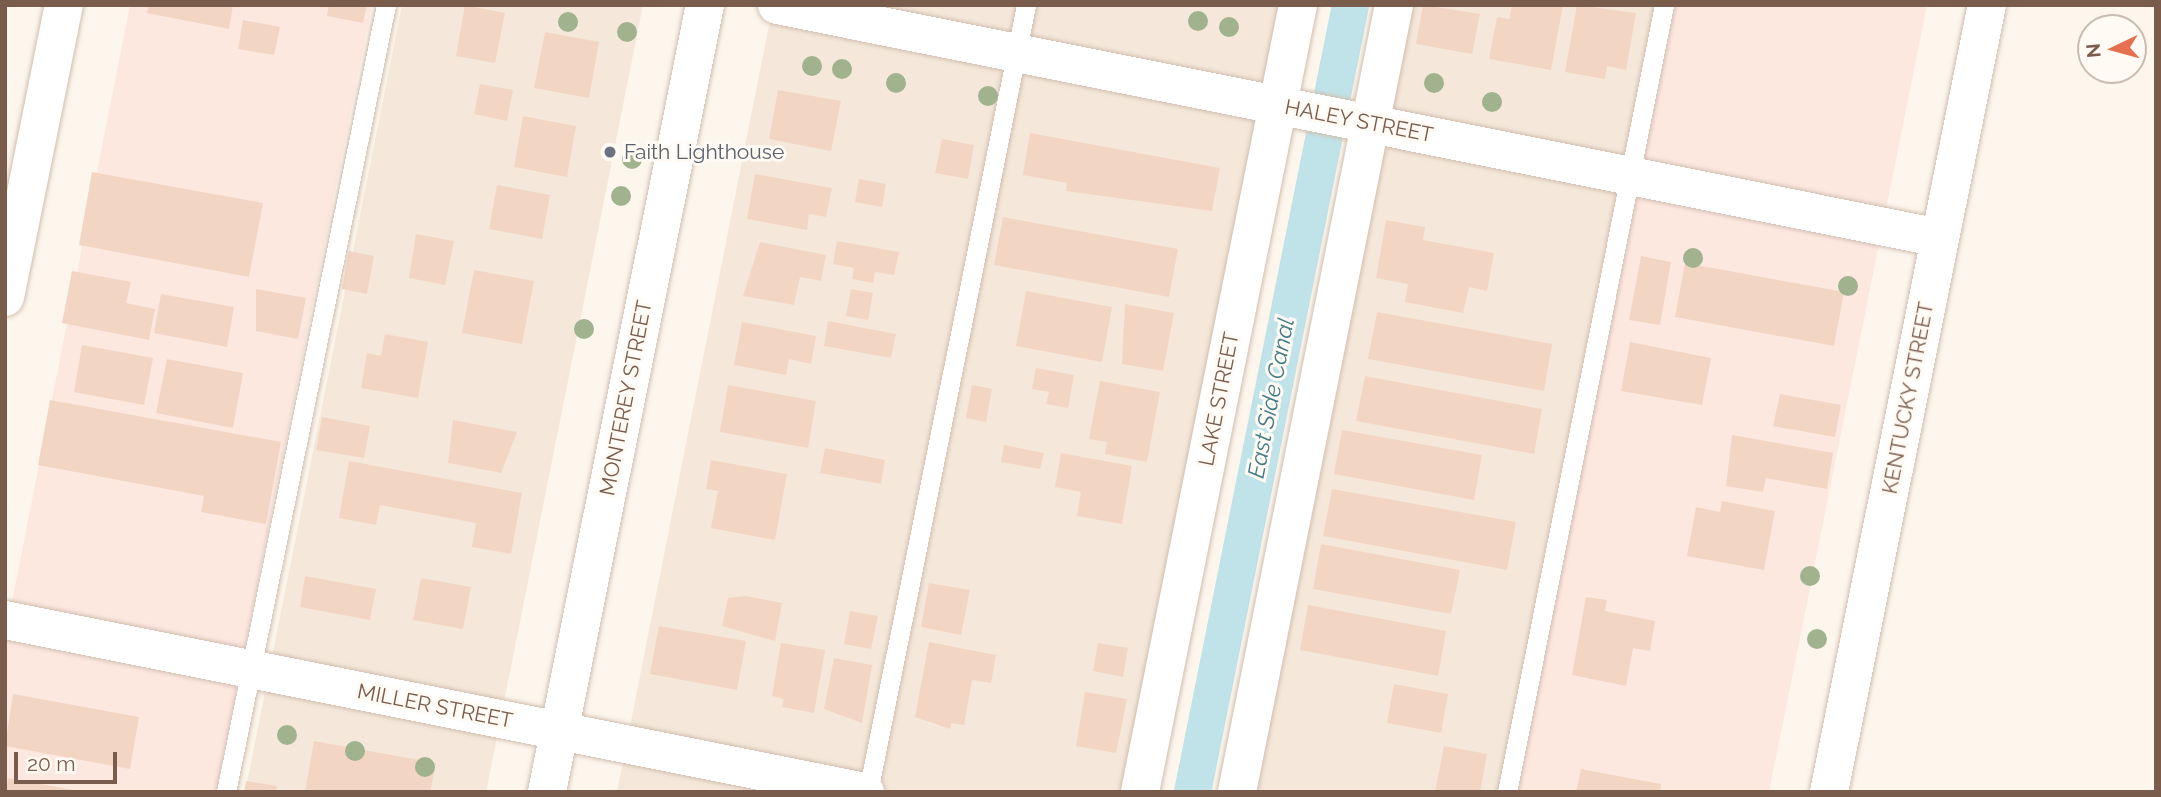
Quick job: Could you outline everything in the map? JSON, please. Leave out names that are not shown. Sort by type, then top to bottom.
[{"type":"street","points":[[5,297],[64,5]]},
{"type":"street","name":"MONTEREY STREET","points":[[547,792],[705,5]]},
{"type":"street","name":"HALEY STREET","points":[[777,5],[1940,237]]},
{"type":"street","name":"LAKE STREET","points":[[1140,792],[1298,5]]},
{"type":"street","points":[[1237,792],[1394,5]]},
{"type":"street","name":"KENTUCKY STREET","points":[[1829,792],[1987,5]]},
{"type":"street","name":"MILLER STREET","points":[[5,620],[866,792]]},
{"type":"lane","points":[[226,792],[386,5]]},
{"type":"lane","points":[[866,792],[1026,5]]},
{"type":"lane","points":[[1507,792],[1664,5]]},
{"type":"shaded area","points":[[130,5],[372,5],[216,792],[5,792],[5,637]]},
{"type":"shaded area","points":[[402,5],[643,5],[486,792],[245,792]]},
{"type":"shaded area","points":[[773,5],[1284,5],[1126,792],[617,792]]},
{"type":"shaded area","points":[[1387,5],[1667,5],[1508,792],[1236,792]]},
{"type":"shaded area","points":[[1667,5],[1927,5],[1769,792],[1508,792]]},
{"type":"building","points":[[149,5],[233,5],[229,29],[147,13]]},
{"type":"building","points":[[329,5],[367,5],[363,23],[327,16]]},
{"type":"building","points":[[465,5],[505,13],[495,63],[456,56]]},
{"type":"building","points":[[1423,5],[1480,14],[1472,54],[1416,44]]},
{"type":"building","points":[[1512,5],[1563,5],[1551,70],[1489,59],[1497,17],[1509,19]]},
{"type":"building","points":[[1577,5],[1636,13],[1626,70],[1607,66],[1605,79],[1565,72]]},
{"type":"building","points":[[243,20],[280,27],[274,55],[238,49]]},
{"type":"building","points":[[545,32],[599,42],[589,98],[534,88]]},
{"type":"building","points":[[480,84],[513,90],[507,121],[474,114]]},
{"type":"building","points":[[778,90],[841,101],[831,151],[769,139]]},
{"type":"building","points":[[523,116],[576,126],[567,177],[514,167]]},
{"type":"building","points":[[1030,133],[1220,168],[1212,211],[1066,191],[1067,183],[1023,175]]},
{"type":"building","points":[[942,139],[974,145],[968,179],[935,173]]},
{"type":"building","points":[[92,172],[263,203],[249,277],[79,245]]},
{"type":"building","points":[[755,174],[832,188],[826,217],[809,214],[807,230],[747,219]]},
{"type":"building","points":[[859,179],[886,184],[882,207],[855,202]]},
{"type":"building","points":[[497,185],[550,195],[542,239],[489,229]]},
{"type":"building","points":[[1003,217],[1178,249],[1169,297],[994,265]]},
{"type":"building","points":[[1386,220],[1425,227],[1423,240],[1494,253],[1487,291],[1469,287],[1463,313],[1405,302],[1408,284],[1376,278]]},
{"type":"building","points":[[416,234],[454,241],[445,285],[409,278]]},
{"type":"building","points":[[837,241],[899,252],[894,275],[875,272],[873,283],[852,279],[854,268],[833,264]]},
{"type":"building","points":[[760,242],[826,255],[821,281],[800,277],[794,305],[743,296]]},
{"type":"building","points":[[349,251],[374,256],[367,294],[342,289]]},
{"type":"building","points":[[1641,256],[1671,262],[1660,325],[1629,320]]},
{"type":"building","points":[[1685,263],[1844,292],[1834,346],[1675,317]]},
{"type":"building","points":[[474,270],[534,281],[522,344],[462,333]]},
{"type":"building","points":[[72,271],[131,282],[126,303],[155,309],[149,340],[62,323]]},
{"type":"building","points":[[256,289],[306,298],[298,339],[256,331]]},
{"type":"building","points":[[851,289],[873,293],[868,320],[846,316]]},
{"type":"building","points":[[1026,291],[1112,307],[1102,362],[1016,346]]},
{"type":"building","points":[[161,294],[234,307],[227,347],[154,333]]},
{"type":"building","points":[[1125,304],[1174,313],[1163,371],[1122,364]]},
{"type":"building","points":[[1377,312],[1552,344],[1544,391],[1368,359]]},
{"type":"building","points":[[828,321],[896,334],[891,358],[824,346]]},
{"type":"building","points":[[742,322],[816,336],[811,364],[789,359],[786,375],[734,365]]},
{"type":"building","points":[[385,334],[428,342],[418,398],[361,388],[367,353],[381,356]]},
{"type":"building","points":[[1630,342],[1711,358],[1702,405],[1621,391]]},
{"type":"building","points":[[82,345],[153,358],[144,405],[74,392]]},
{"type":"building","points":[[167,359],[243,373],[233,428],[156,413]]},
{"type":"building","points":[[1036,368],[1074,375],[1068,408],[1046,404],[1049,392],[1032,389]]},
{"type":"building","points":[[1365,376],[1542,409],[1534,454],[1356,421]]},
{"type":"building","points":[[1100,381],[1160,392],[1147,462],[1105,454],[1107,442],[1089,439]]},
{"type":"building","points":[[728,385],[816,401],[808,448],[720,432]]},
{"type":"building","points":[[972,385],[992,389],[986,422],[966,418]]},
{"type":"building","points":[[1780,394],[1841,405],[1835,437],[1773,426]]},
{"type":"building","points":[[50,400],[281,442],[266,524],[201,512],[204,496],[38,465]]},
{"type":"building","points":[[322,417],[370,426],[364,458],[316,450]]},
{"type":"building","points":[[453,420],[517,432],[501,473],[448,463]]},
{"type":"building","points":[[1342,430],[1482,455],[1474,500],[1334,474]]},
{"type":"building","points":[[1732,435],[1833,453],[1827,489],[1766,478],[1763,492],[1726,486]]},
{"type":"building","points":[[1004,445],[1044,453],[1040,469],[1001,462]]},
{"type":"building","points":[[825,448],[885,460],[881,484],[820,473]]},
{"type":"building","points":[[1061,453],[1132,466],[1122,524],[1077,516],[1081,492],[1055,487]]},
{"type":"building","points":[[711,460],[787,474],[775,540],[711,528],[718,491],[706,489]]},
{"type":"building","points":[[349,461],[522,493],[511,554],[472,547],[476,523],[380,505],[376,525],[339,518]]},
{"type":"building","points":[[1332,489],[1516,522],[1507,570],[1323,536]]},
{"type":"building","points":[[1722,501],[1775,511],[1764,570],[1687,556],[1696,507],[1720,512]]},
{"type":"building","points":[[1321,544],[1460,570],[1451,614],[1313,589]]},
{"type":"building","points":[[305,576],[376,589],[370,620],[300,607]]},
{"type":"building","points":[[421,578],[471,587],[463,629],[413,620]]},
{"type":"building","points":[[929,583],[970,590],[961,635],[921,627]]},
{"type":"building","points":[[746,596],[782,603],[775,641],[722,626],[728,598]]},
{"type":"building","points":[[1586,597],[1607,600],[1605,611],[1655,621],[1650,651],[1633,648],[1626,686],[1572,675]]},
{"type":"building","points":[[1308,605],[1446,631],[1438,676],[1300,650]]},
{"type":"building","points":[[850,611],[878,616],[871,649],[844,644]]},
{"type":"building","points":[[659,626],[746,641],[737,690],[650,674]]},
{"type":"building","points":[[929,642],[996,655],[991,683],[972,680],[964,725],[951,723],[950,729],[915,717]]},
{"type":"building","points":[[781,643],[825,650],[814,713],[782,707],[784,699],[772,696]]},
{"type":"building","points":[[1098,643],[1128,648],[1123,677],[1093,671]]},
{"type":"building","points":[[834,658],[872,665],[862,723],[824,709]]},
{"type":"building","points":[[1394,684],[1448,694],[1441,733],[1387,723]]},
{"type":"building","points":[[1085,692],[1127,699],[1116,753],[1076,746]]},
{"type":"building","points":[[13,694],[139,717],[130,769],[5,746]]},
{"type":"building","points":[[314,741],[436,763],[430,792],[305,792]]},
{"type":"building","points":[[1444,746],[1487,754],[1480,792],[1435,792]]},
{"type":"building","points":[[1581,769],[1661,784],[1660,792],[1576,792]]},
{"type":"building","points":[[8,778],[73,790],[73,792],[6,792]]},
{"type":"building","points":[[246,781],[277,786],[276,792],[244,792]]},
{"type":"waterway","name":"East Side Canal","points":[[1192,792],[1350,5]]},
{"type":"place","name":"Faith Lighthouse","points":[[610,152]]}]
